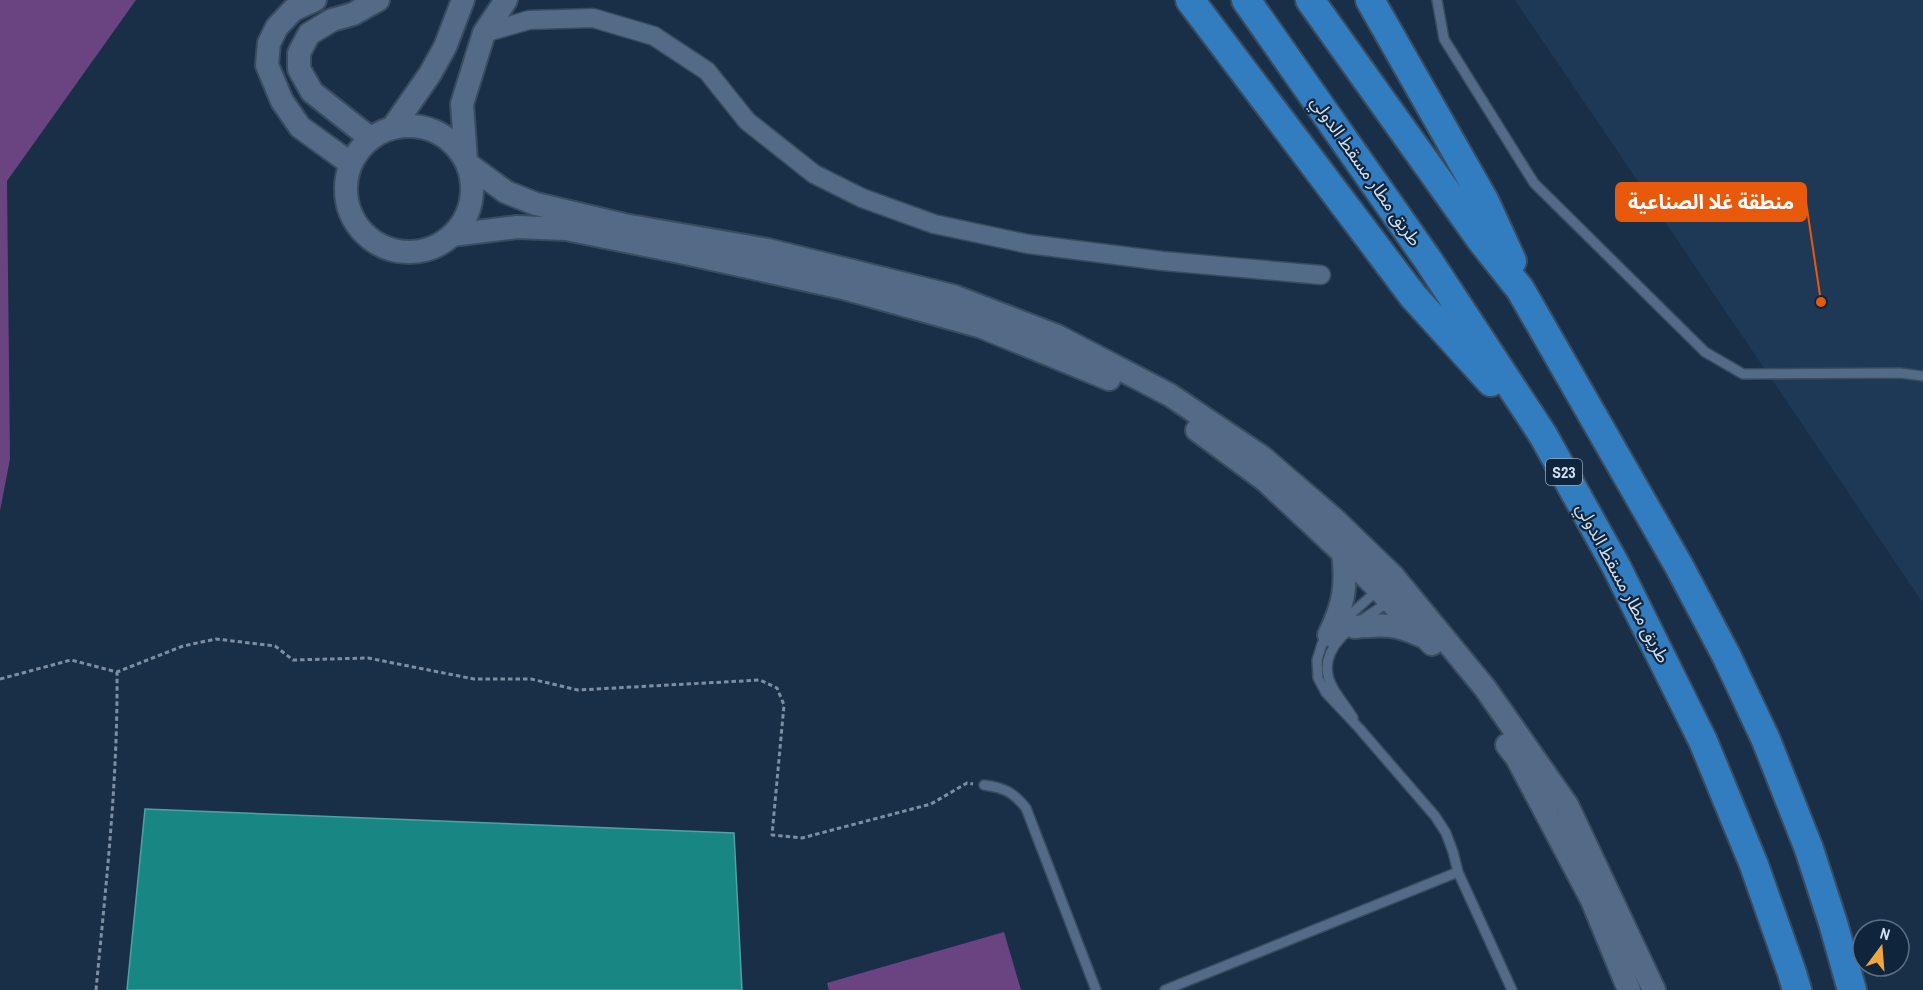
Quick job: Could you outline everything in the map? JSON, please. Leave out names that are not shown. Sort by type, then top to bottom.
[{"type":"main road","points":[[1190,0],[1413,296],[1519,415],[1543,435]]},
{"type":"main road","name":"طريق مطار مسقط الدولي","points":[[1246,0],[1428,260],[1543,435],[1616,566],[1703,741],[1754,865],[1797,990]]},
{"type":"main road","points":[[1310,0],[1481,240],[1520,289],[1648,510],[1727,657],[1766,740],[1809,849],[1852,990]]},
{"type":"main road","points":[[1355,0],[1397,64],[1417,84]]},
{"type":"main road","points":[[1370,0],[1485,202],[1515,269],[1520,289]]},
{"type":"street","points":[[315,0],[293,10],[277,27],[269,43],[267,65],[282,101],[300,128],[351,163]]},
{"type":"street","points":[[370,138],[312,92],[298,69],[299,53],[309,34],[332,20],[353,14],[378,0]]},
{"type":"street","points":[[393,127],[430,75],[445,47],[463,0]]},
{"type":"street","points":[[506,0],[484,33],[462,104],[467,163],[473,190],[467,215],[452,235],[440,245],[425,250],[409,252],[393,250],[365,236],[355,223],[346,201],[346,178],[351,163],[359,149],[370,138],[393,127],[414,125],[435,131],[453,142],[467,163],[506,192],[536,204],[624,225],[768,250],[953,296],[1057,336],[1170,394],[1262,457],[1333,518],[1391,589],[1517,758],[1592,900],[1629,990]]},
{"type":"street","points":[[484,33],[529,20],[593,18],[654,36],[707,71],[747,121],[814,174],[862,198],[934,224],[1028,244],[1174,262],[1321,275]]},
{"type":"street","points":[[452,235],[517,227],[566,229],[843,288],[982,327],[1091,370],[1160,404],[1266,481],[1343,553],[1391,589],[1485,688],[1567,805],[1654,990]]},
{"type":"street","points":[[1329,635],[1344,595],[1346,574],[1343,553]]},
{"type":"street","points":[[1354,627],[1387,625],[1403,628],[1426,638]]},
{"type":"lane","points":[[1437,0],[1444,39],[1534,183],[1705,352],[1743,375],[1900,373],[1923,376]]},
{"type":"lane","points":[[1359,728],[1329,679],[1327,667],[1329,655],[1334,645],[1391,589]]},
{"type":"lane","points":[[1391,589],[1329,635],[1322,644],[1317,660],[1318,678],[1336,705],[1359,728],[1435,816],[1453,852],[1458,872],[1512,990]]},
{"type":"lane","points":[[984,785],[1001,788],[1016,796],[1026,808],[1096,990]]},
{"type":"lane","points":[[1165,990],[1458,872]]},
{"type":"path","points":[[0,679],[71,660],[117,672],[183,646],[216,639],[275,646],[292,660],[368,658],[474,679],[531,679],[578,690],[760,680],[777,688],[784,705],[772,835],[802,838],[931,804],[967,783],[984,785]]},
{"type":"path","points":[[96,990],[115,789],[117,672]]},
{"type":"shaded area","points":[[0,0],[136,0],[7,181],[10,459],[0,511]]},
{"type":"shaded area","points":[[1515,0],[1923,0],[1923,603]]},
{"type":"shaded area","points":[[145,809],[734,833],[742,990],[127,990]]},
{"type":"shaded area","points":[[1004,932],[1021,990],[829,990],[827,983]]},
{"type":"place","name":"منطقة غلا الصناعية","points":[[1821,302]]}]
